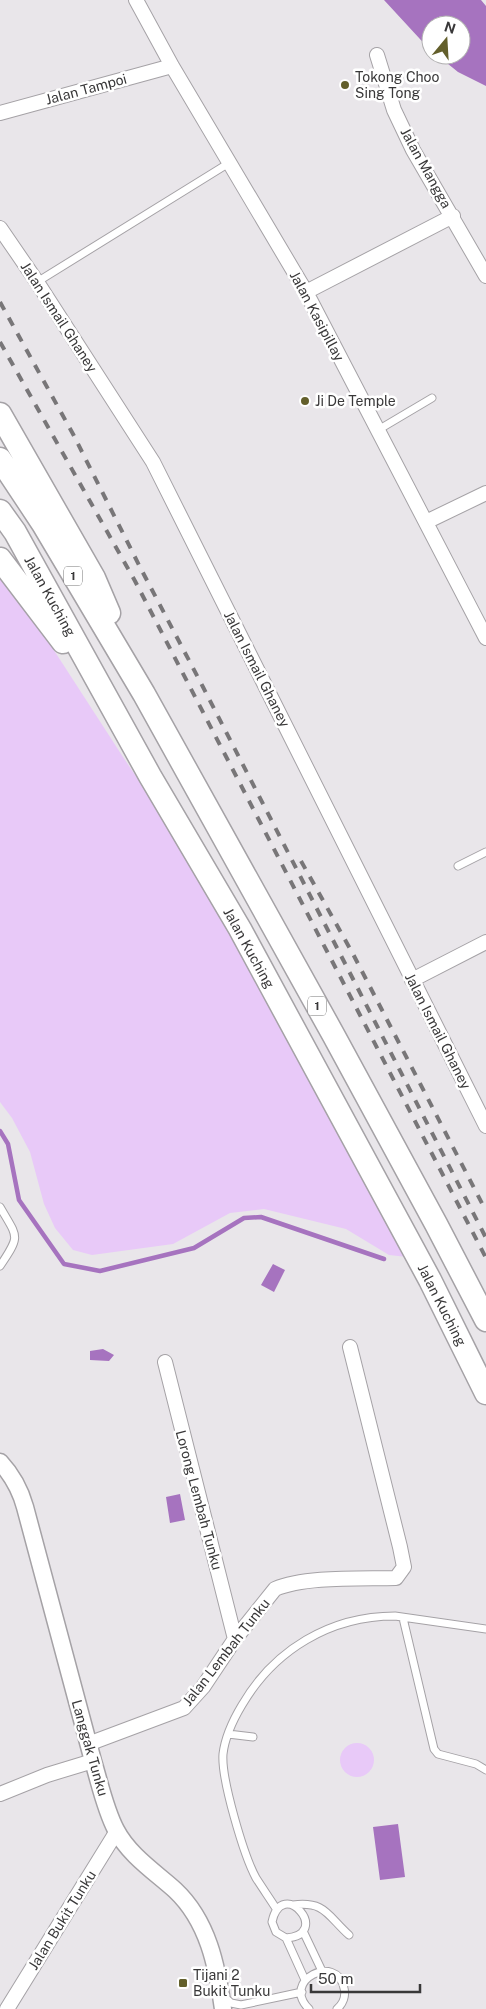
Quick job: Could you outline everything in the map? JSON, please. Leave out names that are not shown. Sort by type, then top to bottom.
[{"type":"highway","points":[[0,414],[94,578],[144,694]]},
{"type":"highway","name":"1","points":[[0,458],[43,524],[144,694],[348,1061],[486,1320]]},
{"type":"highway","name":"Jalan Kuching","points":[[0,510],[240,929],[430,1280],[486,1393]]},
{"type":"highway","points":[[0,559],[110,703]]},
{"type":"street","name":"Jalan Kasipillay","points":[[136,0],[172,66],[306,292],[486,638]]},
{"type":"street","name":"Jalan Mangga","points":[[376,55],[394,110],[413,150],[486,276]]},
{"type":"street","name":"Jalan Tampoi","points":[[0,113],[172,66]]},
{"type":"street","points":[[306,292],[452,216]]},
{"type":"street","name":"Jalan Ismail Ghaney","points":[[0,228],[153,462],[486,1126]]},
{"type":"street","points":[[426,522],[486,493]]},
{"type":"street","points":[[412,980],[486,942]]},
{"type":"street","name":"Jalan Lembah Tunku","points":[[88,1744],[184,1708],[203,1687],[235,1639],[275,1589],[283,1586],[319,1581],[396,1578],[404,1566],[350,1347]]},
{"type":"street","name":"Lorong Lembah Tunku","points":[[165,1362],[235,1639]]},
{"type":"street","name":"Langgak Tunku","points":[[0,1462],[10,1472],[19,1487],[26,1507],[88,1744],[104,1797],[117,1831],[144,1865],[172,1888],[195,1913],[202,1926],[213,1958],[222,2002]]},
{"type":"street","points":[[0,1794],[47,1775],[93,1761]]},
{"type":"street","name":"Jalan Bukit Tunku","points":[[6,2009],[117,1831]]},
{"type":"lane","points":[[37,282],[229,163]]},
{"type":"lane","points":[[378,430],[432,398]]},
{"type":"lane","points":[[458,866],[486,852]]},
{"type":"lane","points":[[0,1208],[15,1233],[14,1245],[0,1266]]},
{"type":"lane","points":[[277,1910],[256,1877],[231,1804],[225,1780],[223,1755],[228,1734],[236,1715],[262,1676],[290,1649],[318,1633],[338,1626],[381,1616],[486,1629]]},
{"type":"lane","points":[[403,1618],[434,1749],[438,1754],[476,1764],[486,1770]]},
{"type":"lane","points":[[228,1734],[253,1737]]},
{"type":"lane","points":[[292,1905],[304,1913],[306,1922],[303,1931],[293,1938],[286,1938],[276,1932],[272,1922],[277,1910],[282,1906],[308,1903],[318,1906],[349,1935]]},
{"type":"lane","points":[[303,1931],[322,1971]]},
{"type":"lane","points":[[286,1938],[305,1980]]},
{"type":"lane","points":[[310,2009],[303,2000],[302,1992],[305,1980],[314,1973],[322,1971],[333,1974],[343,1983],[345,1990],[344,1999],[339,2008]]},
{"type":"lane","points":[[222,2002],[241,2005],[302,1992]]},
{"type":"shaded area","points":[[384,0],[481,0],[486,6],[486,86],[458,72],[449,65],[471,65],[471,15],[421,15],[421,40]]},
{"type":"shaded area","points":[[0,579],[35,621],[184,848],[407,1257],[389,1255],[346,1229],[264,1209],[230,1213],[173,1244],[92,1255],[73,1250],[55,1228],[44,1204],[30,1152],[12,1118],[0,1102]]},
{"type":"shaded area","points":[[273,1264],[285,1270],[274,1292],[261,1285]]},
{"type":"shaded area","points":[[103,1349],[114,1355],[109,1361],[90,1360],[90,1351]]},
{"type":"shaded area","points":[[180,1494],[185,1520],[170,1523],[166,1497]]},
{"type":"shaded area","points":[[357,1743],[364,1744],[369,1748],[373,1753],[373,1767],[369,1772],[364,1776],[357,1777],[350,1776],[345,1772],[341,1767],[340,1760],[341,1753],[345,1748],[350,1744]]},
{"type":"shaded area","points":[[398,1824],[405,1877],[380,1880],[373,1827]]},
{"type":"waterway","points":[[0,1131],[8,1144],[19,1200],[64,1264],[100,1271],[194,1248],[244,1218],[261,1217],[384,1259]]},
{"type":"railway","points":[[0,302],[73,434],[486,1238]]},
{"type":"railway","points":[[0,342],[135,581],[486,1258]]},
{"type":"railway","points":[[301,861],[353,954],[486,1211]]},
{"type":"place","name":"Tokong Choo Sing Tong","points":[[345,85]]},
{"type":"place","name":"Ji De Temple","points":[[305,401]]},
{"type":"place","name":"Tijani 2 Bukit Tunku","points":[[183,1983]]}]
